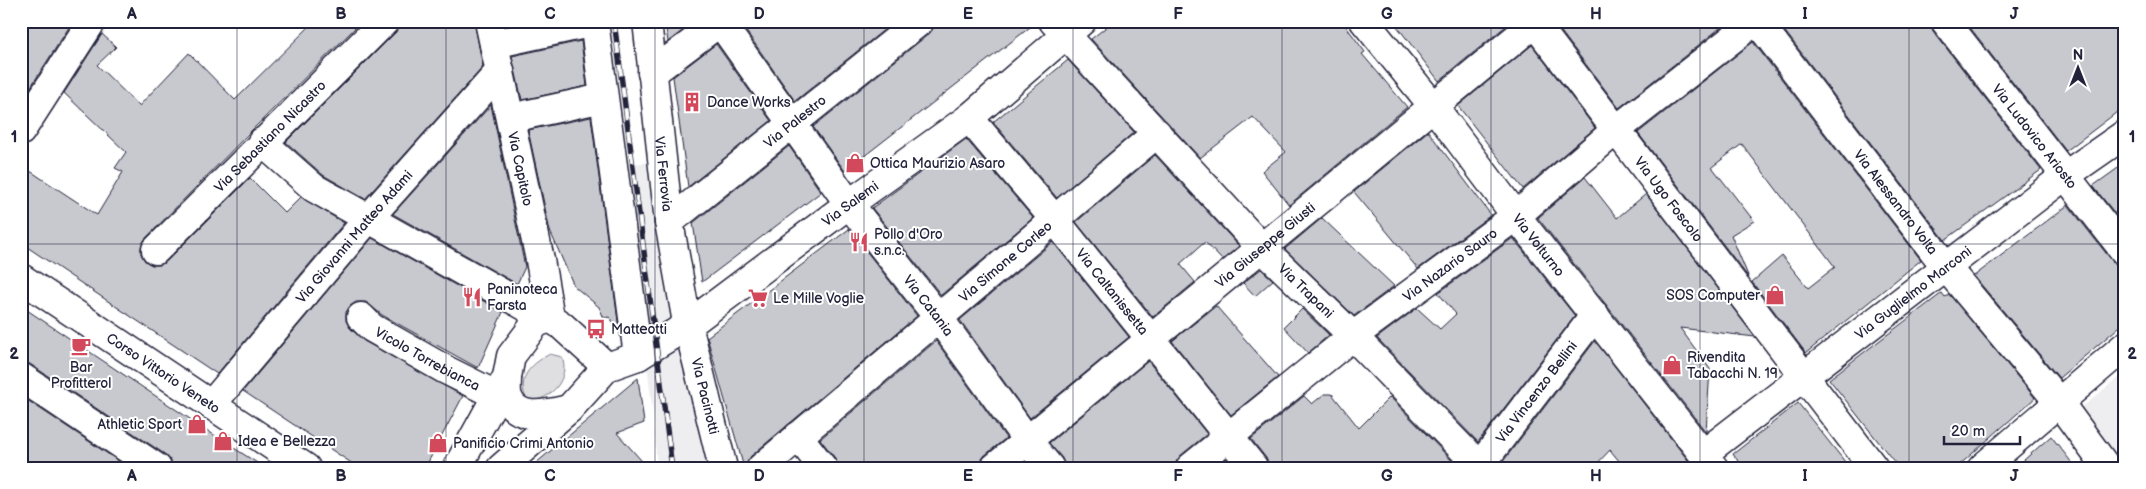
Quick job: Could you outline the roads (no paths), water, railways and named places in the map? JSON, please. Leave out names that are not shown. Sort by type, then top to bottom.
[{"type":"street","name":"Via Ferrovia","points":[[647,21],[669,222],[688,325]]},
{"type":"street","name":"Via Palestro","points":[[669,222],[920,21]]},
{"type":"street","name":"Via Nazario Sauro","points":[[1190,468],[1353,336],[1516,216],[1616,130],[1756,21]]},
{"type":"street","name":"Via Alessandro Volta","points":[[1756,21],[1946,268],[2058,401],[2108,468]]},
{"type":"street","name":"Via Ludovico Ariosto","points":[[1945,21],[2125,252]]},
{"type":"street","points":[[492,33],[594,22],[638,356]]},
{"type":"street","points":[[652,73],[720,22]]},
{"type":"street","name":"Via Catania","points":[[720,22],[849,204],[938,318],[1027,440],[1050,468]]},
{"type":"street","name":"Via Ugo Foscolo","points":[[1535,22],[1874,468]]},
{"type":"street","name":"Via Giuseppe Giusti","points":[[994,468],[1535,22]]},
{"type":"street","name":"Via Volturno","points":[[1370,23],[1516,216],[1709,461]]},
{"type":"street","points":[[21,131],[87,24]]},
{"type":"street","name":"Via Sebastiano Nicastro","points":[[156,250],[378,24]]},
{"type":"street","name":"Via Salemi","points":[[608,367],[638,356],[688,325],[849,204],[969,118],[1067,25]]},
{"type":"street","name":"Via Trapani","points":[[1067,25],[1157,133],[1261,247],[1353,336],[1479,467]]},
{"type":"street","name":"Via Capitolo","points":[[492,33],[511,118],[543,321]]},
{"type":"street","name":"Via Giovanni Matteo Adami","points":[[211,405],[368,219],[500,71]]},
{"type":"street","points":[[511,118],[603,98]]},
{"type":"street","name":"Via Caltanissetta","points":[[969,118],[1055,220],[1254,468]]},
{"type":"street","name":"Via Simone Corleo","points":[[762,468],[1157,133]]},
{"type":"street","name":"Via Guglielmo Marconi","points":[[1709,461],[1804,378],[2066,176],[2125,134]]},
{"type":"street","points":[[262,142],[314,188],[530,309],[543,321],[569,331],[608,367],[569,409],[501,468]]},
{"type":"street","name":"Corso Vittorio Veneto","points":[[21,278],[306,468]]},
{"type":"street","name":"Via Vincenzo Bellini","points":[[1479,467],[1595,314]]},
{"type":"street","name":"Vicolo Torrebianca","points":[[361,318],[372,328],[429,361],[501,386]]},
{"type":"street","points":[[457,468],[501,386],[511,356],[543,321]]},
{"type":"street","name":"Via Pacinotti","points":[[688,325],[723,468]]},
{"type":"street","points":[[1982,468],[2058,401],[2125,346]]},
{"type":"street","points":[[21,377],[157,468]]},
{"type":"street","points":[[501,386],[514,407],[526,414],[538,415],[569,409]]},
{"type":"street","points":[[798,436],[823,468]]},
{"type":"railway","points":[[614,21],[672,468]]},
{"type":"place","name":"Dance Works","points":[[692,102]]},
{"type":"place","name":"Ottica Maurizio Asaro","points":[[855,163]]},
{"type":"place","name":"Pollo d'Oro s.n.c.","points":[[859,242]]},
{"type":"place","name":"SOS Computer","points":[[1775,295]]},
{"type":"place","name":"Paninoteca Farsta","points":[[472,297]]},
{"type":"place","name":"Le Mille Voglie","points":[[758,298]]},
{"type":"place","name":"Matteotti","points":[[596,329]]},
{"type":"place","name":"Bar Profitterol","points":[[81,346]]},
{"type":"place","name":"Rivendita Tabacchi N. 19","points":[[1672,365]]},
{"type":"place","name":"Athletic Sport","points":[[197,424]]},
{"type":"place","name":"Idea e Bellezza","points":[[223,441]]},
{"type":"place","name":"Panificio Crimi Antonio","points":[[438,443]]}]
